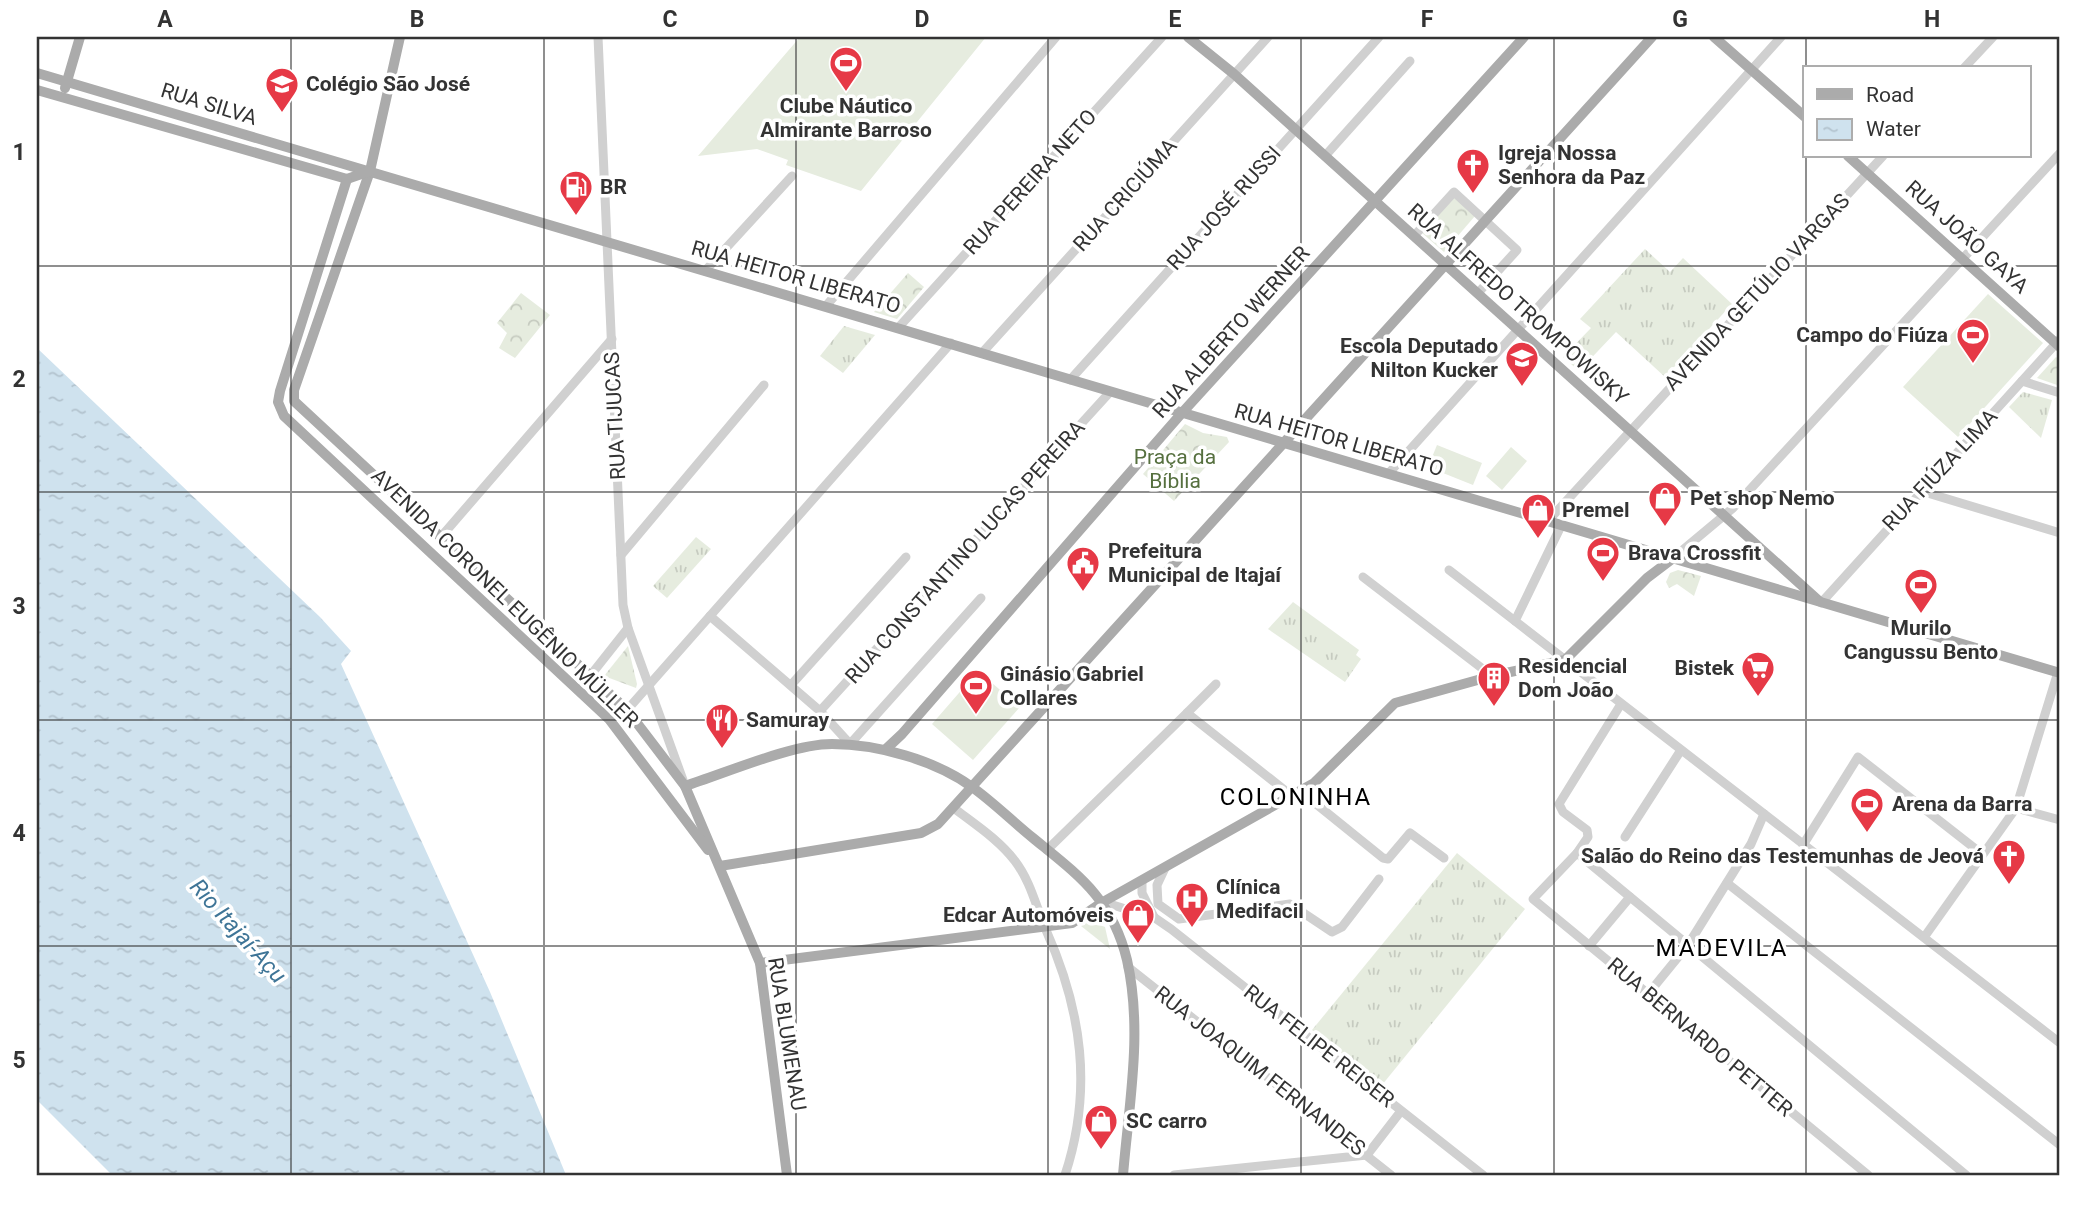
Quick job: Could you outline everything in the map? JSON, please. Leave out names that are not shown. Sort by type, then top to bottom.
[{"type":"main road","points":[[62,98],[80,37]]},
{"type":"main road","points":[[347,179],[370,172],[400,37]]},
{"type":"main road","name":"RUA ALFREDO TROMPOWISKY","points":[[1188,37],[1234,74],[1821,603]]},
{"type":"main road","name":"RUA ALBERTO WERNER","points":[[886,749],[1181,414],[1524,37]]},
{"type":"main road","points":[[720,866],[921,833],[938,824],[955,809],[972,787],[1652,37]]},
{"type":"main road","points":[[1714,37],[1803,115]]},
{"type":"main road","name":"RUA SILVA","points":[[37,73],[607,242]]},
{"type":"main road","name":"RUA SILVA","points":[[37,90],[347,179]]},
{"type":"main road","name":"RUA JOÃO GAYA","points":[[1850,158],[2059,343]]},
{"type":"main road","name":"AVENIDA CORONEL EUGÊNIO MÜLLER","points":[[370,172],[294,390],[294,401],[627,710],[685,786]]},
{"type":"main road","name":"AVENIDA CORONEL EUGÊNIO MÜLLER","points":[[347,179],[278,402],[284,416],[610,719],[720,866]]},
{"type":"main road","name":"RUA HEITOR LIBERATO","points":[[607,242],[2059,673]]},
{"type":"main road","points":[[760,963],[1046,929],[1072,923],[1103,902],[1324,776],[1395,704],[1492,676],[1565,660],[1647,578],[1672,559]]},
{"type":"main road","points":[[685,786],[802,748],[850,744],[886,749],[972,787],[1087,882],[1103,902],[1118,932],[1128,967],[1136,1026],[1123,1175]]},
{"type":"main road","name":"RUA BLUMENAU","points":[[685,786],[760,963],[787,1175]]},
{"type":"street","name":"RUA TIJUCAS","points":[[598,37],[621,555],[628,628],[685,786]]},
{"type":"street","points":[[826,306],[1056,37]]},
{"type":"street","name":"RUA PEREIRA NETO","points":[[898,328],[1162,37]]},
{"type":"street","name":"RUA CRICIÚMA","points":[[982,353],[1268,37]]},
{"type":"street","name":"RUA JOSÉ RUSSI","points":[[1070,380],[1379,37]]},
{"type":"street","points":[[1389,473],[1781,37]]},
{"type":"street","points":[[1966,66],[1993,37]]},
{"type":"street","points":[[1325,156],[1410,61]]},
{"type":"street","points":[[1672,559],[1723,516],[2060,153]]},
{"type":"street","name":"AVENIDA GETÚLIO VARGAS","points":[[1547,522],[1881,158]]},
{"type":"street","points":[[705,271],[792,176]]},
{"type":"street","points":[[1414,236],[1454,192],[1517,250],[1478,293]]},
{"type":"street","points":[[440,538],[612,339]]},
{"type":"street","points":[[627,710],[951,343]]},
{"type":"street","name":"RUA FIÚZA LIMA","points":[[1821,603],[2059,343]]},
{"type":"street","points":[[2022,381],[2060,393]]},
{"type":"street","points":[[621,555],[764,385]]},
{"type":"street","name":"RUA CONSTANTINO LUCAS PEREIRA","points":[[820,711],[1110,392]]},
{"type":"street","points":[[1921,491],[2060,533]]},
{"type":"street","points":[[1515,621],[1561,526]]},
{"type":"street","points":[[791,685],[906,557]]},
{"type":"street","points":[[1449,570],[2060,1042]]},
{"type":"street","points":[[1363,577],[1492,676]]},
{"type":"street","points":[[710,616],[820,711],[850,744],[981,598]]},
{"type":"street","points":[[590,676],[628,628]]},
{"type":"street","points":[[1925,936],[2016,808],[2059,673]]},
{"type":"street","points":[[1047,850],[1216,684]]},
{"type":"street","points":[[1621,704],[1561,799],[1563,812],[1588,832],[1577,853],[1965,1175]]},
{"type":"street","points":[[1187,713],[1383,858],[1388,859],[1410,832],[1444,858]]},
{"type":"street","points":[[1625,837],[1681,750]]},
{"type":"street","points":[[1803,845],[1858,757],[1982,854]]},
{"type":"street","points":[[2016,808],[2060,820]]},
{"type":"street","points":[[955,809],[996,839],[1016,862],[1068,986],[1082,1046],[1081,1105],[1065,1175]]},
{"type":"street","points":[[1648,994],[1688,945],[1727,883],[1765,814]]},
{"type":"street","name":"RUA BERNARDO PETTER","points":[[1577,853],[1533,899],[1868,1175]]},
{"type":"street","points":[[1165,869],[1157,885],[1158,904],[1179,919],[1290,904],[1332,932],[1342,927],[1379,879]]},
{"type":"street","points":[[1142,881],[1142,893],[1155,918]]},
{"type":"street","points":[[1727,883],[2060,1145]]},
{"type":"street","points":[[1590,946],[1630,897]]},
{"type":"street","name":"RUA FELIPE REISER","points":[[1103,902],[1155,918],[1171,929],[1478,1174]]},
{"type":"street","points":[[1171,929],[1179,919]]},
{"type":"street","name":"RUA JOAQUIM FERNANDES","points":[[1128,967],[1391,1175]]},
{"type":"street","points":[[1174,1175],[1367,1154],[1401,1111]]},
{"type":"green space","name":"Clube Náutico Almirante Barroso","points":[[800,37],[986,37],[861,191],[786,165],[788,160],[757,149],[698,156]]},
{"type":"green space","points":[[1454,197],[1475,216],[1444,252],[1422,233]]},
{"type":"green space","points":[[1645,249],[1670,272],[1683,258],[1732,304],[1665,377],[1616,332],[1579,371],[1563,357],[1591,328],[1580,319]]},
{"type":"green space","points":[[908,273],[924,287],[897,319],[874,312]]},
{"type":"green space","points":[[521,293],[550,315],[515,358],[499,348],[507,333],[497,323]]},
{"type":"green space","name":"Campo do Fiúza","points":[[1988,294],[2043,343],[1958,437],[1903,387]]},
{"type":"green space","points":[[844,326],[875,335],[843,373],[820,356]]},
{"type":"green space","points":[[2056,357],[2060,360],[2060,386],[2037,378]]},
{"type":"green space","points":[[2023,392],[2052,400],[2041,438],[2009,407]]},
{"type":"green space","name":"Praça da Bíblia","points":[[1185,424],[1203,433],[1227,437],[1229,442],[1174,501],[1143,474]]},
{"type":"green space","points":[[1437,445],[1482,463],[1473,485],[1428,467]]},
{"type":"green space","points":[[1511,447],[1527,461],[1502,490],[1486,476]]},
{"type":"green space","points":[[696,537],[711,549],[667,598],[653,586]]},
{"type":"green space","points":[[1678,570],[1701,576],[1694,596],[1677,584],[1669,588],[1666,582],[1670,573]]},
{"type":"green space","points":[[1293,602],[1359,650],[1356,655],[1361,659],[1345,682],[1268,629]]},
{"type":"green space","points":[[628,646],[637,684],[636,688],[604,676]]},
{"type":"green space","name":"Ginásio Gabriel Collares","points":[[978,671],[1020,707],[973,760],[932,724]]},
{"type":"green space","points":[[1457,853],[1525,909],[1382,1085],[1312,1030]]},
{"type":"green space","points":[[1089,921],[1105,927],[1110,949],[1081,926]]},
{"type":"water","name":"Rio Itajaí-Açu","points":[[37,348],[320,617],[351,651],[341,664],[490,992],[566,1175],[112,1175],[37,1100]]},
{"type":"place","name":"Clube Náutico Almirante Barroso","points":[[846,93]]},
{"type":"place","name":"Colégio São José","points":[[282,114]]},
{"type":"place","name":"Igreja Nossa Senhora da Paz","points":[[1473,195]]},
{"type":"place","name":"BR","points":[[576,217]]},
{"type":"place","name":"Campo do Fiúza","points":[[1973,365]]},
{"type":"place","name":"Escola Deputado Nilton Kucker","points":[[1522,388]]},
{"type":"place","name":"Pet shop Nemo","points":[[1665,528]]},
{"type":"place","name":"Premel","points":[[1538,540]]},
{"type":"place","name":"Brava Crossfit","points":[[1603,583]]},
{"type":"place","name":"Prefeitura Municipal de Itajaí","points":[[1083,593]]},
{"type":"place","name":"Murilo Cangussu Bento","points":[[1921,615]]},
{"type":"place","name":"Bistek","points":[[1758,698]]},
{"type":"place","name":"Residencial Dom João","points":[[1494,708]]},
{"type":"place","name":"Ginásio Gabriel Collares","points":[[976,716]]},
{"type":"place","name":"Samuray","points":[[722,750]]},
{"type":"place","name":"Arena da Barra","points":[[1867,834]]},
{"type":"place","name":"Salão do Reino das Testemunhas de Jeová","points":[[2009,886]]},
{"type":"place","name":"Clínica Medifacil","points":[[1192,929]]},
{"type":"place","name":"Edcar Automóveis","points":[[1138,945]]},
{"type":"place","name":"SC carro","points":[[1101,1151]]},
{"type":"district","name":"COLONINHA","points":[[1296,797]]},
{"type":"district","name":"MADEVILA","points":[[1722,948]]}]
